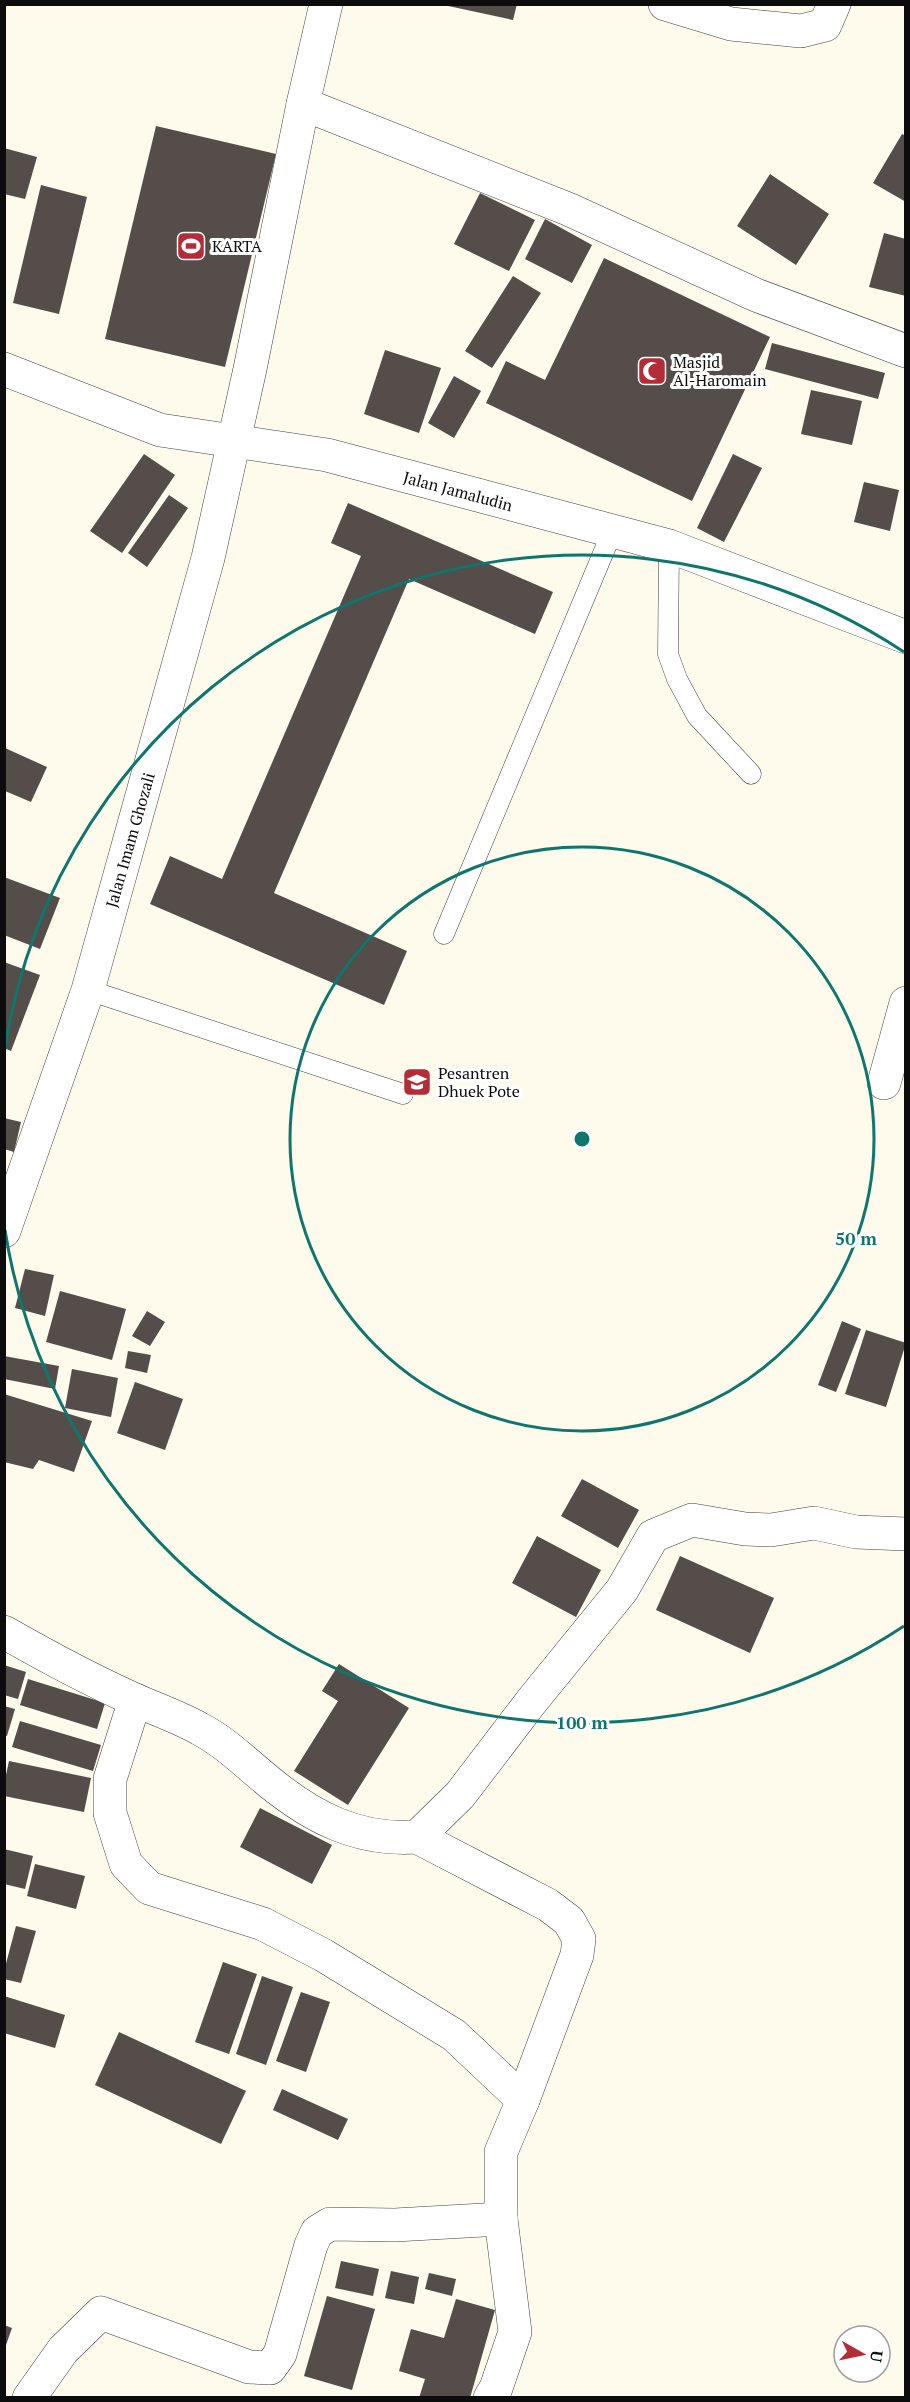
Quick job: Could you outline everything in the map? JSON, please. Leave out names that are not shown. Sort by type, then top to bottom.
[{"type":"street","name":"Jalan Imam Ghozali","points":[[4,1231],[88,990],[208,558],[326,4]]},
{"type":"street","points":[[665,4],[730,24],[801,31],[825,25],[834,4]]},
{"type":"street","points":[[303,104],[568,209],[756,295],[906,351]]},
{"type":"street","name":"Jalan Jamaludin","points":[[4,369],[160,430],[327,455],[669,546],[906,637]]},
{"type":"street","points":[[884,1083],[906,1003]]},
{"type":"street","points":[[417,1837],[460,1795],[531,1702],[622,1590],[653,1536],[692,1520],[745,1529],[771,1530],[814,1522],[856,1532],[906,1534]]},
{"type":"street","points":[[4,1632],[135,1700],[201,1729],[320,1818],[369,1835],[393,1839],[417,1837],[548,1905],[569,1921],[579,1939],[577,1955],[524,2100],[501,2152],[501,2219],[515,2332],[496,2388],[490,2397]]},
{"type":"street","points":[[135,1700],[110,1779],[110,1813],[126,1864],[149,1888],[263,1924],[323,1955],[454,2035],[524,2100]]},
{"type":"street","points":[[29,2397],[63,2350],[101,2313],[249,2367],[270,2368],[280,2354],[311,2245],[317,2232],[330,2224],[395,2226],[501,2219]]},
{"type":"lane","points":[[444,934],[612,532]]},
{"type":"lane","points":[[669,546],[668,654],[697,716],[751,774]]},
{"type":"lane","points":[[88,990],[403,1094]]},
{"type":"building","points":[[439,4],[517,4],[513,20]]},
{"type":"building","name":"KARTA","points":[[156,126],[276,154],[225,367],[105,339]]},
{"type":"building","points":[[902,134],[906,136],[906,202],[873,183]]},
{"type":"building","points":[[4,148],[37,157],[25,199],[4,194]]},
{"type":"building","points":[[770,174],[829,214],[796,265],[737,226]]},
{"type":"building","points":[[41,185],[87,197],[59,314],[13,303]]},
{"type":"building","points":[[480,193],[535,220],[509,271],[454,244]]},
{"type":"building","points":[[545,219],[592,245],[572,283],[525,259]]},
{"type":"building","points":[[884,233],[906,239],[906,296],[869,287]]},
{"type":"building","name":"Masjid Al-Haromain","points":[[604,258],[770,337],[692,501],[486,403],[506,361],[545,380]]},
{"type":"building","points":[[513,276],[541,293],[492,368],[465,351]]},
{"type":"building","points":[[772,343],[885,373],[878,399],[765,369]]},
{"type":"building","points":[[385,350],[441,368],[419,433],[364,414]]},
{"type":"building","points":[[454,376],[481,391],[454,438],[428,423]]},
{"type":"building","points":[[811,390],[862,401],[852,445],[801,434]]},
{"type":"building","points":[[144,454],[175,475],[122,553],[90,531]]},
{"type":"building","points":[[733,454],[762,468],[724,542],[697,528]]},
{"type":"building","points":[[864,482],[899,490],[890,531],[854,522]]},
{"type":"building","points":[[169,495],[188,508],[147,567],[128,553]]},
{"type":"building","points":[[348,503],[553,592],[535,634],[409,579],[274,893],[407,951],[384,1005],[150,904],[170,856],[222,879],[361,556],[331,543]]},
{"type":"building","points":[[5,748],[47,767],[31,802],[5,791]]},
{"type":"building","points":[[4,877],[60,898],[40,949],[4,935]]},
{"type":"building","points":[[4,962],[40,975],[11,1051],[4,1048]]},
{"type":"building","points":[[4,1118],[21,1122],[14,1152],[4,1149]]},
{"type":"building","points":[[25,1269],[54,1275],[45,1316],[15,1308]]},
{"type":"building","points":[[60,1291],[126,1309],[112,1360],[46,1342]]},
{"type":"building","points":[[147,1311],[165,1322],[150,1346],[132,1336]]},
{"type":"building","points":[[842,1321],[861,1329],[836,1392],[818,1385]]},
{"type":"building","points":[[866,1330],[906,1343],[886,1407],[845,1394]]},
{"type":"building","points":[[128,1351],[151,1355],[147,1373],[125,1368]]},
{"type":"building","points":[[4,1356],[59,1366],[55,1389],[4,1379]]},
{"type":"building","points":[[72,1369],[118,1378],[111,1417],[65,1408]]},
{"type":"building","points":[[135,1382],[183,1399],[165,1450],[117,1433]]},
{"type":"building","points":[[4,1394],[92,1421],[74,1472],[39,1460],[33,1469],[4,1462]]},
{"type":"building","points":[[582,1479],[639,1510],[618,1548],[561,1516]]},
{"type":"building","points":[[537,1536],[601,1570],[576,1617],[512,1583]]},
{"type":"building","points":[[680,1556],[774,1598],[750,1653],[656,1610]]},
{"type":"building","points":[[339,1664],[409,1708],[348,1805],[294,1771],[338,1701],[322,1691]]},
{"type":"building","points":[[4,1665],[26,1672],[18,1699],[4,1695]]},
{"type":"building","points":[[28,1679],[105,1703],[97,1729],[20,1705]]},
{"type":"building","points":[[4,1706],[15,1709],[7,1736],[4,1735]]},
{"type":"building","points":[[20,1721],[101,1745],[93,1771],[12,1747]]},
{"type":"building","points":[[9,1761],[91,1778],[84,1812],[4,1796]]},
{"type":"building","points":[[260,1808],[332,1845],[312,1884],[240,1847]]},
{"type":"building","points":[[4,1849],[33,1856],[25,1889],[4,1884]]},
{"type":"building","points":[[35,1864],[85,1876],[76,1909],[27,1896]]},
{"type":"building","points":[[16,1926],[36,1931],[21,1983],[4,1979]]},
{"type":"building","points":[[223,1962],[257,1974],[229,2054],[195,2042]]},
{"type":"building","points":[[262,1976],[293,1987],[266,2065],[236,2054]]},
{"type":"building","points":[[301,1992],[330,2002],[306,2072],[276,2061]]},
{"type":"building","points":[[4,1996],[65,2015],[55,2048],[4,2033]]},
{"type":"building","points":[[119,2032],[246,2091],[221,2144],[95,2085]]},
{"type":"building","points":[[282,2089],[348,2119],[338,2140],[273,2110]]},
{"type":"building","points":[[341,2261],[379,2269],[373,2296],[335,2288]]},
{"type":"building","points":[[391,2271],[419,2277],[414,2304],[385,2298]]},
{"type":"building","points":[[429,2273],[456,2279],[452,2296],[425,2289]]},
{"type":"building","points":[[327,2296],[375,2309],[352,2390],[304,2376]]},
{"type":"building","points":[[456,2299],[495,2310],[470,2398],[419,2398],[425,2379],[399,2371],[411,2329],[444,2338]]},
{"type":"building","points":[[4,2325],[12,2328],[5,2348],[4,2348]]},
{"type":"place","name":"KARTA","points":[[191,246]]},
{"type":"place","name":"Masjid Al-Haromain","points":[[652,371]]},
{"type":"place","name":"Pesantren Dhuek Pote","points":[[417,1082]]}]
